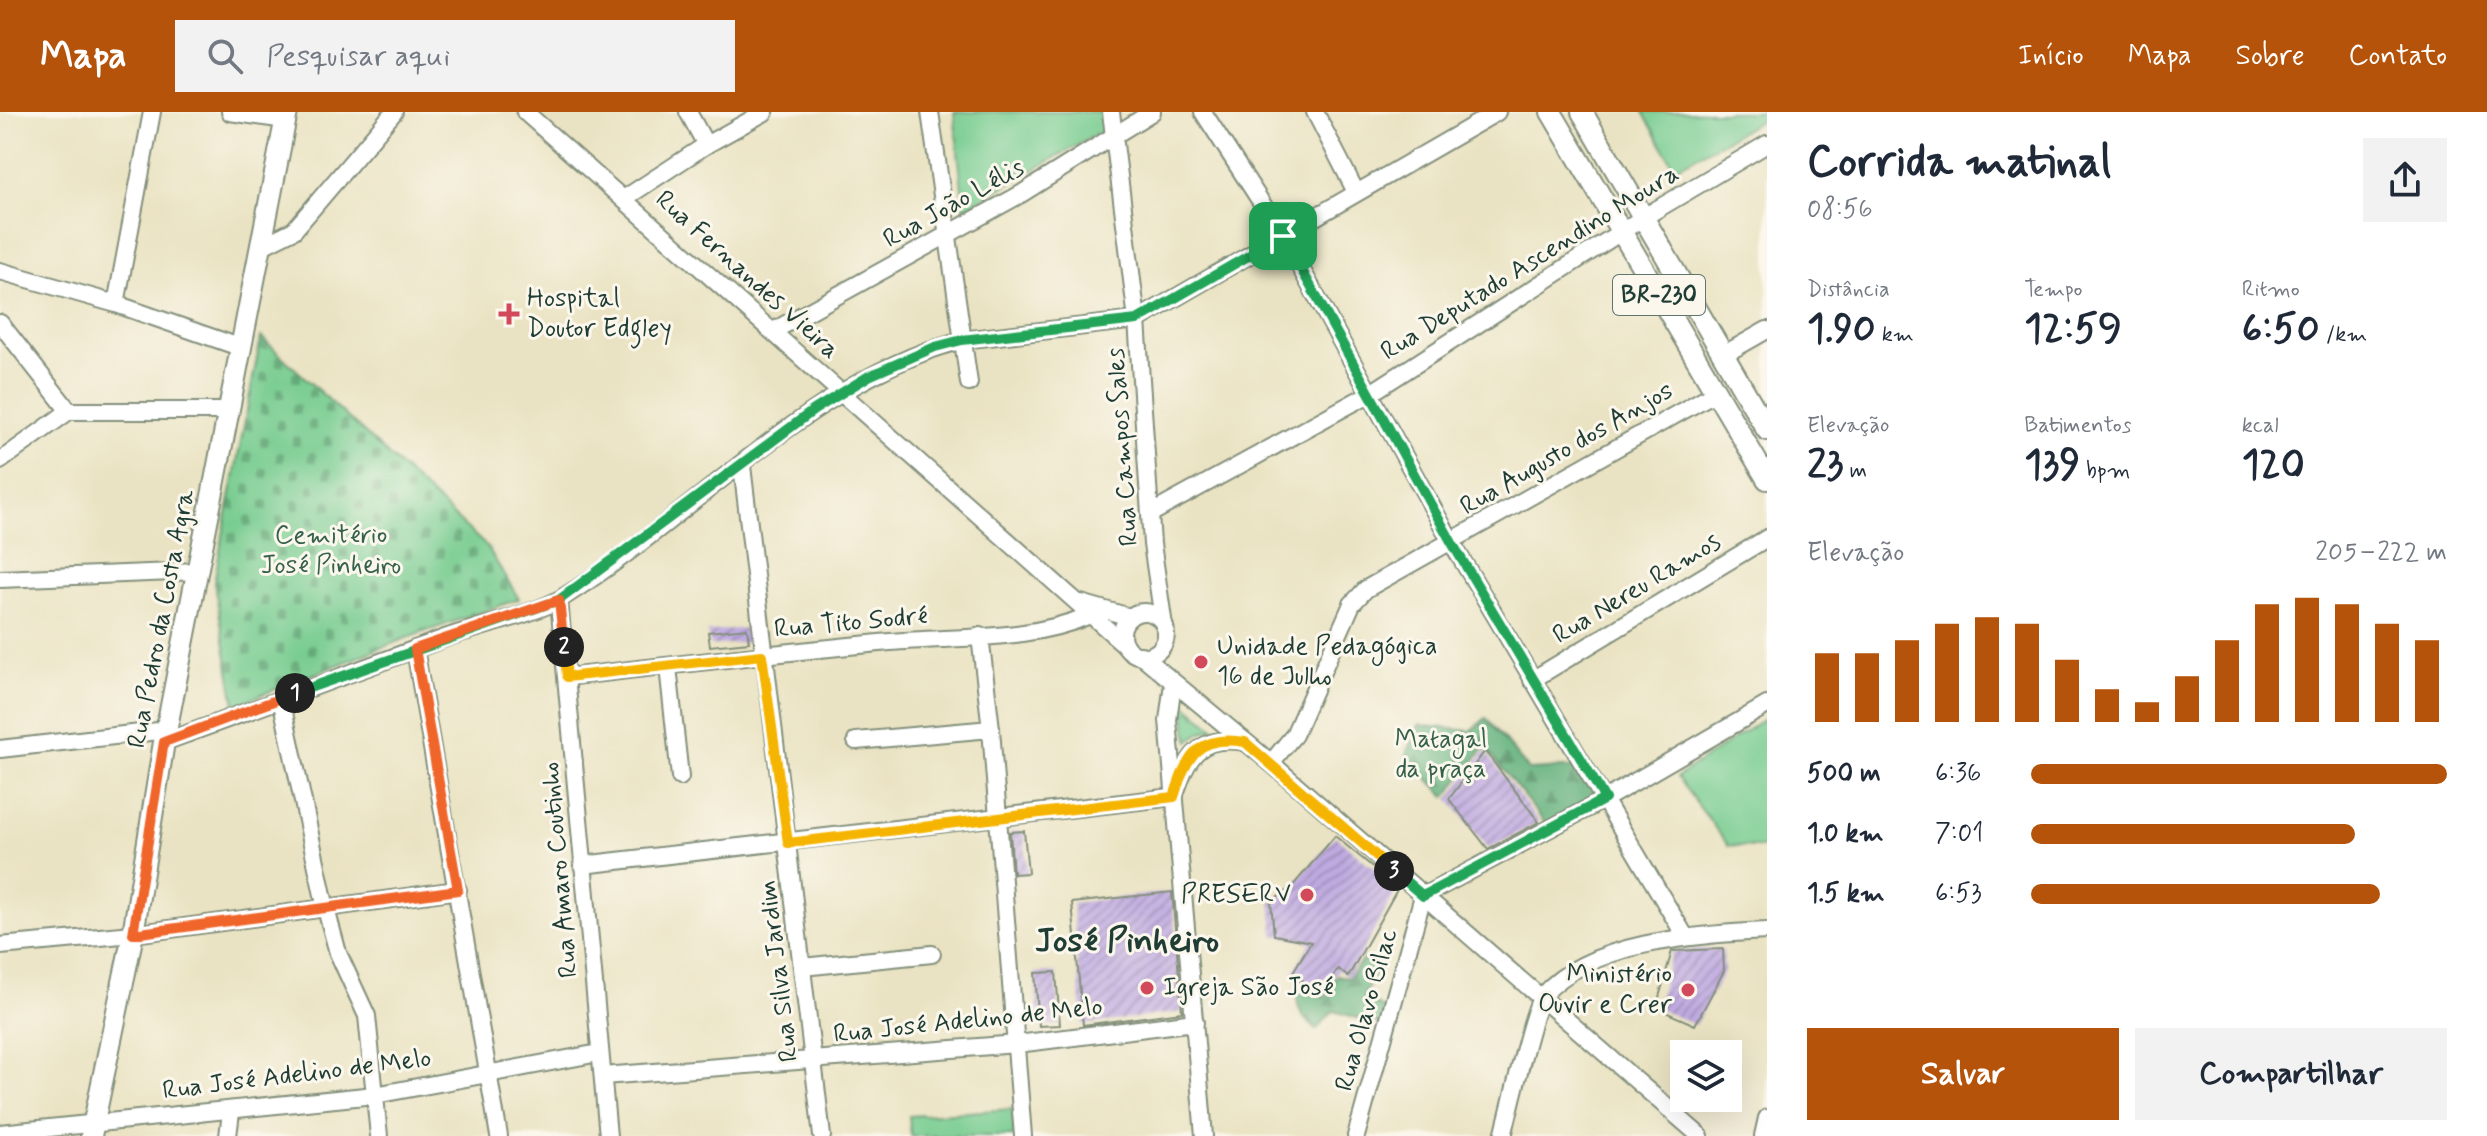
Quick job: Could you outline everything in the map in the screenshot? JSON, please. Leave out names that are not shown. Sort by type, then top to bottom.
[{"type":"main road","name":"BR-230","points":[[1551,112],[1767,479]]},
{"type":"main road","name":"BR-230","points":[[1582,112],[1767,430]]},
{"type":"main road","name":"Rua Pedro da Costa Agra","points":[[92,1130],[133,934],[165,736],[286,116]]},
{"type":"street","points":[[116,304],[152,112]]},
{"type":"street","points":[[230,112],[286,116]]},
{"type":"street","points":[[260,247],[294,230],[394,112]]},
{"type":"street","name":"Rua Fernandes Vieira","points":[[525,112],[775,330],[1125,645]]},
{"type":"street","points":[[688,112],[706,145]]},
{"type":"street","points":[[625,198],[706,145],[765,112]]},
{"type":"street","points":[[930,112],[969,383]]},
{"type":"street","name":"Rua Campos Sales","points":[[1111,112],[1137,320],[1150,514],[1172,682],[1168,720],[1204,1136]]},
{"type":"street","name":"Rua João Lélis","points":[[775,330],[948,235],[1114,139],[1152,112]]},
{"type":"street","points":[[1203,112],[1283,236],[1452,543],[1685,936]]},
{"type":"street","points":[[1315,112],[1356,192]]},
{"type":"street","points":[[0,749],[165,736],[281,699],[559,600],[843,392],[900,362],[962,340],[1137,320],[1497,112]]},
{"type":"street","name":"Rua Deputado Ascendino Moura","points":[[1150,514],[1371,393],[1644,217],[1767,144]]},
{"type":"street","points":[[0,271],[116,304],[242,348]]},
{"type":"street","points":[[0,323],[69,411]]},
{"type":"street","points":[[1723,355],[1767,330]]},
{"type":"street","name":"Rua Augusto dos Anjos","points":[[1271,763],[1294,735],[1352,604],[1383,579],[1716,392]]},
{"type":"street","points":[[0,461],[69,411],[229,411]]},
{"type":"street","name":"Rua Silva Jardim","points":[[742,466],[762,655],[788,843],[822,1136]]},
{"type":"street","name":"Rua Nereu Ramos","points":[[1532,680],[1767,538]]},
{"type":"street","points":[[0,579],[198,571]]},
{"type":"street","points":[[1160,587],[1147,612],[1130,617],[1123,627],[1125,645],[1271,763],[1700,1136]]},
{"type":"street","name":"Rua Amaro Coutinho","points":[[559,600],[608,1136]]},
{"type":"street","name":"Rua Fernandes Vieira","points":[[1085,609],[1130,617]]},
{"type":"street","name":"Rua Tito Sodré","points":[[567,677],[762,655],[1053,629],[1085,609]]},
{"type":"street","points":[[1141,655],[1160,648],[1165,631],[1147,612]]},
{"type":"street","points":[[980,636],[991,729],[1023,1136]]},
{"type":"street","points":[[415,649],[499,1136]]},
{"type":"street","points":[[668,667],[680,777]]},
{"type":"street","points":[[281,699],[326,909],[338,953],[367,1016],[379,1136]]},
{"type":"street","points":[[1423,896],[1605,799],[1767,705]]},
{"type":"street","points":[[856,741],[991,729]]},
{"type":"street","points":[[582,865],[1174,797],[1186,762],[1194,753],[1220,739],[1245,742]]},
{"type":"street","points":[[0,946],[133,934],[458,890]]},
{"type":"street","name":"Rua Olavo Bilac","points":[[1356,1136],[1423,896]]},
{"type":"street","points":[[1503,1136],[1541,997],[1567,976],[1605,957],[1639,945],[1685,936],[1767,931]]},
{"type":"street","points":[[802,967],[932,954]]},
{"type":"street","name":"Rua José Adelino de Melo","points":[[603,1076],[1017,1044],[1195,1022]]},
{"type":"street","name":"Rua José Adelino de Melo","points":[[0,1133],[92,1130],[375,1095],[599,1053]]},
{"type":"street","points":[[228,1136],[231,1112]]},
{"type":"street","points":[[1763,1136],[1767,1118]]},
{"type":"green space","points":[[954,112],[1104,112],[1106,129],[964,209]]},
{"type":"green space","points":[[1643,112],[1767,112],[1767,117],[1675,168]]},
{"type":"green space","name":"Cemitério José Pinheiro","points":[[261,337],[487,547],[519,599],[404,639],[235,705],[214,582]]},
{"type":"green space","points":[[1183,702],[1215,729],[1201,732],[1189,741]]},
{"type":"green space","points":[[1767,717],[1767,848],[1728,845],[1677,777]]},
{"type":"green space","name":"Matagal da praça","points":[[1486,718],[1529,770],[1582,767],[1599,798],[1547,826],[1485,747],[1446,797],[1406,756],[1419,725],[1471,731]]},
{"type":"green space","points":[[1365,957],[1377,970],[1364,996],[1387,1011],[1383,1025],[1333,1011],[1316,1030],[1298,1006],[1298,977],[1324,998],[1337,975],[1348,978]]},
{"type":"green space","points":[[1012,1109],[1014,1136],[911,1136],[909,1116]]},
{"type":"building","points":[[747,628],[749,642],[710,646],[708,632]]},
{"type":"building","points":[[1485,751],[1539,822],[1488,849],[1449,799]]},
{"type":"building","points":[[1024,831],[1028,873],[1013,874],[1010,832]]},
{"type":"building","points":[[1335,836],[1398,888],[1348,977],[1338,969],[1320,996],[1293,972],[1311,942],[1274,935],[1271,902],[1291,888]]},
{"type":"building","points":[[1172,892],[1182,1012],[1083,1025],[1072,903]]},
{"type":"building","name":"Ministério Ouvir e Crer","points":[[1723,949],[1724,971],[1695,1025],[1656,1008],[1672,951]]},
{"type":"building","points":[[1056,972],[1060,1025],[1039,1026],[1035,973]]},
{"type":"place","name":"Hospital Doutor Edgley","points":[[509,314]]},
{"type":"place","name":"Unidade Pedagógica 16 de Julho","points":[[1201,662]]},
{"type":"place","name":"PRESERV","points":[[1307,895]]},
{"type":"place","name":"Igreja São José","points":[[1147,988]]},
{"type":"place","name":"Ministério Ouvir e Crer","points":[[1688,990]]},
{"type":"district","name":"José Pinheiro","points":[[1127,941]]},
{"type":"route","points":[[1283,236],[1137,320],[1013,337],[962,340],[935,347],[869,376],[814,410],[641,542],[559,600],[484,624],[340,674],[164,742],[133,934],[458,890],[415,649],[559,600],[567,677],[762,655],[788,843],[1174,797],[1186,762],[1202,747],[1220,739],[1245,742],[1423,896],[1605,799],[1452,543],[1283,236]]}]
